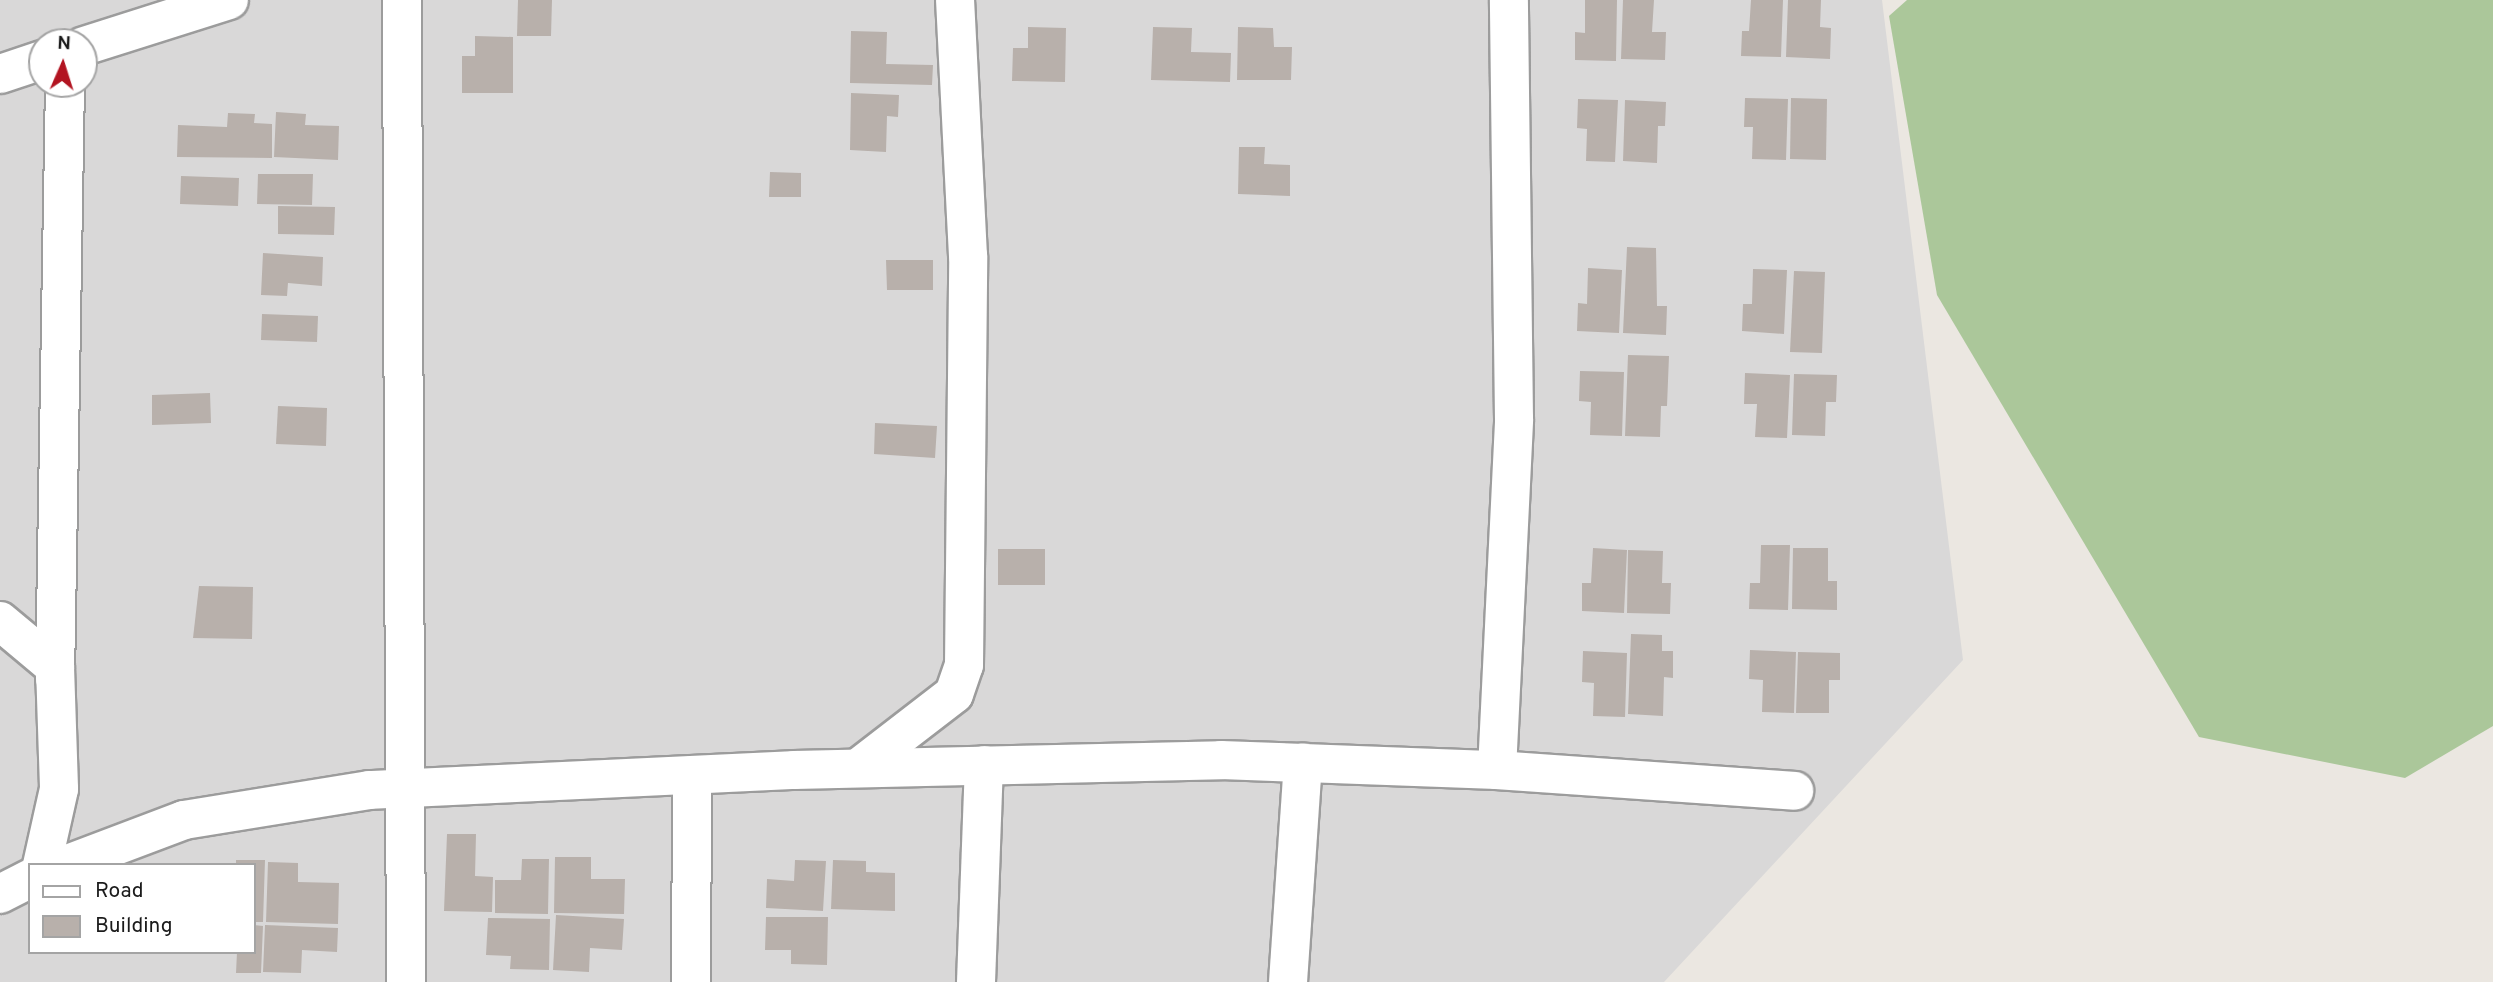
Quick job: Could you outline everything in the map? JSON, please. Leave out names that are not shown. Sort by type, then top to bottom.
[{"type":"street","points":[[98,42],[229,0]]},
{"type":"street","points":[[402,0],[406,982]]},
{"type":"street","points":[[858,768],[954,694],[964,666],[968,256],[954,0]]},
{"type":"street","points":[[1497,770],[1514,419],[1509,0]]},
{"type":"street","points":[[0,74],[28,65]]},
{"type":"street","points":[[55,679],[65,98]]},
{"type":"street","points":[[0,621],[55,667],[59,789],[43,863]]},
{"type":"street","points":[[70,863],[184,820],[405,788],[858,768],[1221,760],[1497,770],[1794,792]]},
{"type":"street","points":[[1289,982],[1303,763]]},
{"type":"street","points":[[976,982],[984,765]]},
{"type":"street","points":[[691,982],[692,775]]},
{"type":"street","points":[[0,894],[28,880]]},
{"type":"shaded area","points":[[0,0],[1882,0],[1963,660],[1664,982],[0,982]]},
{"type":"green space","points":[[1907,0],[2493,0],[2493,726],[2405,778],[2199,737],[1937,295],[1889,16]]},
{"type":"building","points":[[518,0],[552,0],[551,36],[517,36]]},
{"type":"building","points":[[1585,0],[1617,0],[1616,61],[1575,60],[1575,32],[1585,33]]},
{"type":"building","points":[[1623,0],[1654,0],[1652,32],[1666,32],[1665,60],[1621,59]]},
{"type":"building","points":[[1751,0],[1783,0],[1781,57],[1741,56],[1742,31],[1749,31]]},
{"type":"building","points":[[1788,0],[1821,0],[1820,27],[1831,28],[1830,59],[1786,57]]},
{"type":"building","points":[[1028,27],[1066,28],[1065,82],[1012,81],[1013,48],[1028,48]]},
{"type":"building","points":[[1153,27],[1192,28],[1191,52],[1231,53],[1230,82],[1151,80]]},
{"type":"building","points":[[1238,27],[1273,28],[1274,47],[1292,47],[1291,80],[1237,80]]},
{"type":"building","points":[[851,31],[887,32],[886,64],[933,65],[932,85],[850,83]]},
{"type":"building","points":[[475,36],[513,37],[513,93],[462,93],[462,56],[475,56]]},
{"type":"building","points":[[851,93],[899,95],[898,117],[887,116],[886,152],[850,150]]},
{"type":"building","points":[[1745,98],[1788,99],[1786,160],[1752,159],[1753,127],[1744,127]]},
{"type":"building","points":[[1791,98],[1827,99],[1826,160],[1790,159]]},
{"type":"building","points":[[1578,99],[1618,100],[1615,162],[1586,161],[1587,129],[1577,128]]},
{"type":"building","points":[[1625,100],[1666,102],[1665,126],[1658,126],[1657,163],[1623,161]]},
{"type":"building","points":[[276,112],[306,114],[305,125],[339,126],[338,160],[274,157]]},
{"type":"building","points":[[228,113],[255,114],[254,123],[272,124],[272,158],[177,157],[178,125],[227,127]]},
{"type":"building","points":[[1239,147],[1265,147],[1264,164],[1290,165],[1290,196],[1238,194]]},
{"type":"building","points":[[770,172],[801,173],[801,197],[769,197]]},
{"type":"building","points":[[258,174],[313,174],[312,205],[257,204]]},
{"type":"building","points":[[181,176],[239,178],[238,206],[180,204]]},
{"type":"building","points":[[278,206],[335,207],[334,235],[278,234]]},
{"type":"building","points":[[1627,247],[1656,248],[1657,306],[1667,306],[1666,335],[1623,333]]},
{"type":"building","points":[[263,253],[323,257],[322,286],[288,283],[287,296],[261,295]]},
{"type":"building","points":[[886,260],[933,260],[933,290],[887,290]]},
{"type":"building","points":[[1588,268],[1622,270],[1619,333],[1577,331],[1578,303],[1587,304]]},
{"type":"building","points":[[1753,269],[1787,270],[1784,334],[1742,331],[1743,304],[1752,304]]},
{"type":"building","points":[[1794,271],[1825,272],[1822,353],[1790,352]]},
{"type":"building","points":[[262,314],[318,316],[317,342],[261,340]]},
{"type":"building","points":[[1628,355],[1669,356],[1667,406],[1661,406],[1660,437],[1625,436]]},
{"type":"building","points":[[1580,371],[1624,372],[1622,436],[1590,435],[1591,402],[1579,401]]},
{"type":"building","points":[[1745,373],[1790,375],[1787,438],[1755,437],[1757,404],[1744,404]]},
{"type":"building","points":[[1794,374],[1837,375],[1836,402],[1826,402],[1825,436],[1792,435]]},
{"type":"building","points":[[210,393],[211,423],[152,425],[152,395]]},
{"type":"building","points":[[278,406],[327,408],[326,446],[276,444]]},
{"type":"building","points":[[875,423],[937,426],[935,458],[874,454]]},
{"type":"building","points":[[1761,545],[1790,545],[1788,610],[1749,609],[1750,583],[1760,583]]},
{"type":"building","points":[[1593,548],[1627,550],[1624,613],[1582,611],[1582,583],[1591,583]]},
{"type":"building","points":[[1793,548],[1828,548],[1828,581],[1837,581],[1837,610],[1792,609]]},
{"type":"building","points":[[998,549],[1045,549],[1045,585],[998,585]]},
{"type":"building","points":[[1628,550],[1663,551],[1662,583],[1671,583],[1670,614],[1627,613]]},
{"type":"building","points":[[199,586],[253,587],[252,639],[193,638]]},
{"type":"building","points":[[1631,634],[1662,635],[1662,651],[1673,651],[1673,678],[1664,677],[1663,716],[1628,714]]},
{"type":"building","points":[[1750,650],[1796,652],[1794,713],[1762,712],[1763,680],[1749,679]]},
{"type":"building","points":[[1583,651],[1627,653],[1625,717],[1593,716],[1594,683],[1582,682]]},
{"type":"building","points":[[1798,652],[1840,653],[1840,680],[1829,680],[1829,713],[1796,713]]},
{"type":"building","points":[[447,834],[476,834],[475,876],[493,877],[492,912],[444,911]]},
{"type":"building","points":[[555,857],[591,857],[591,879],[625,879],[624,914],[554,913]]},
{"type":"building","points":[[522,859],[549,859],[548,914],[495,913],[495,880],[521,880]]},
{"type":"building","points":[[236,860],[265,860],[263,922],[256,922],[256,863],[236,863]]},
{"type":"building","points":[[795,860],[826,861],[823,911],[766,908],[767,879],[794,881]]},
{"type":"building","points":[[833,860],[866,861],[866,872],[895,873],[895,911],[831,909]]},
{"type":"building","points":[[268,862],[298,863],[298,882],[339,883],[338,924],[266,922]]},
{"type":"building","points":[[556,915],[624,919],[622,950],[590,948],[589,972],[553,970]]},
{"type":"building","points":[[766,917],[828,917],[827,965],[791,964],[791,950],[765,950]]},
{"type":"building","points":[[488,918],[550,919],[549,970],[510,969],[511,956],[486,955]]},
{"type":"building","points":[[256,925],[263,926],[261,973],[236,973],[237,954],[256,954]]},
{"type":"building","points":[[265,925],[338,928],[337,952],[302,950],[301,973],[263,972]]}]
